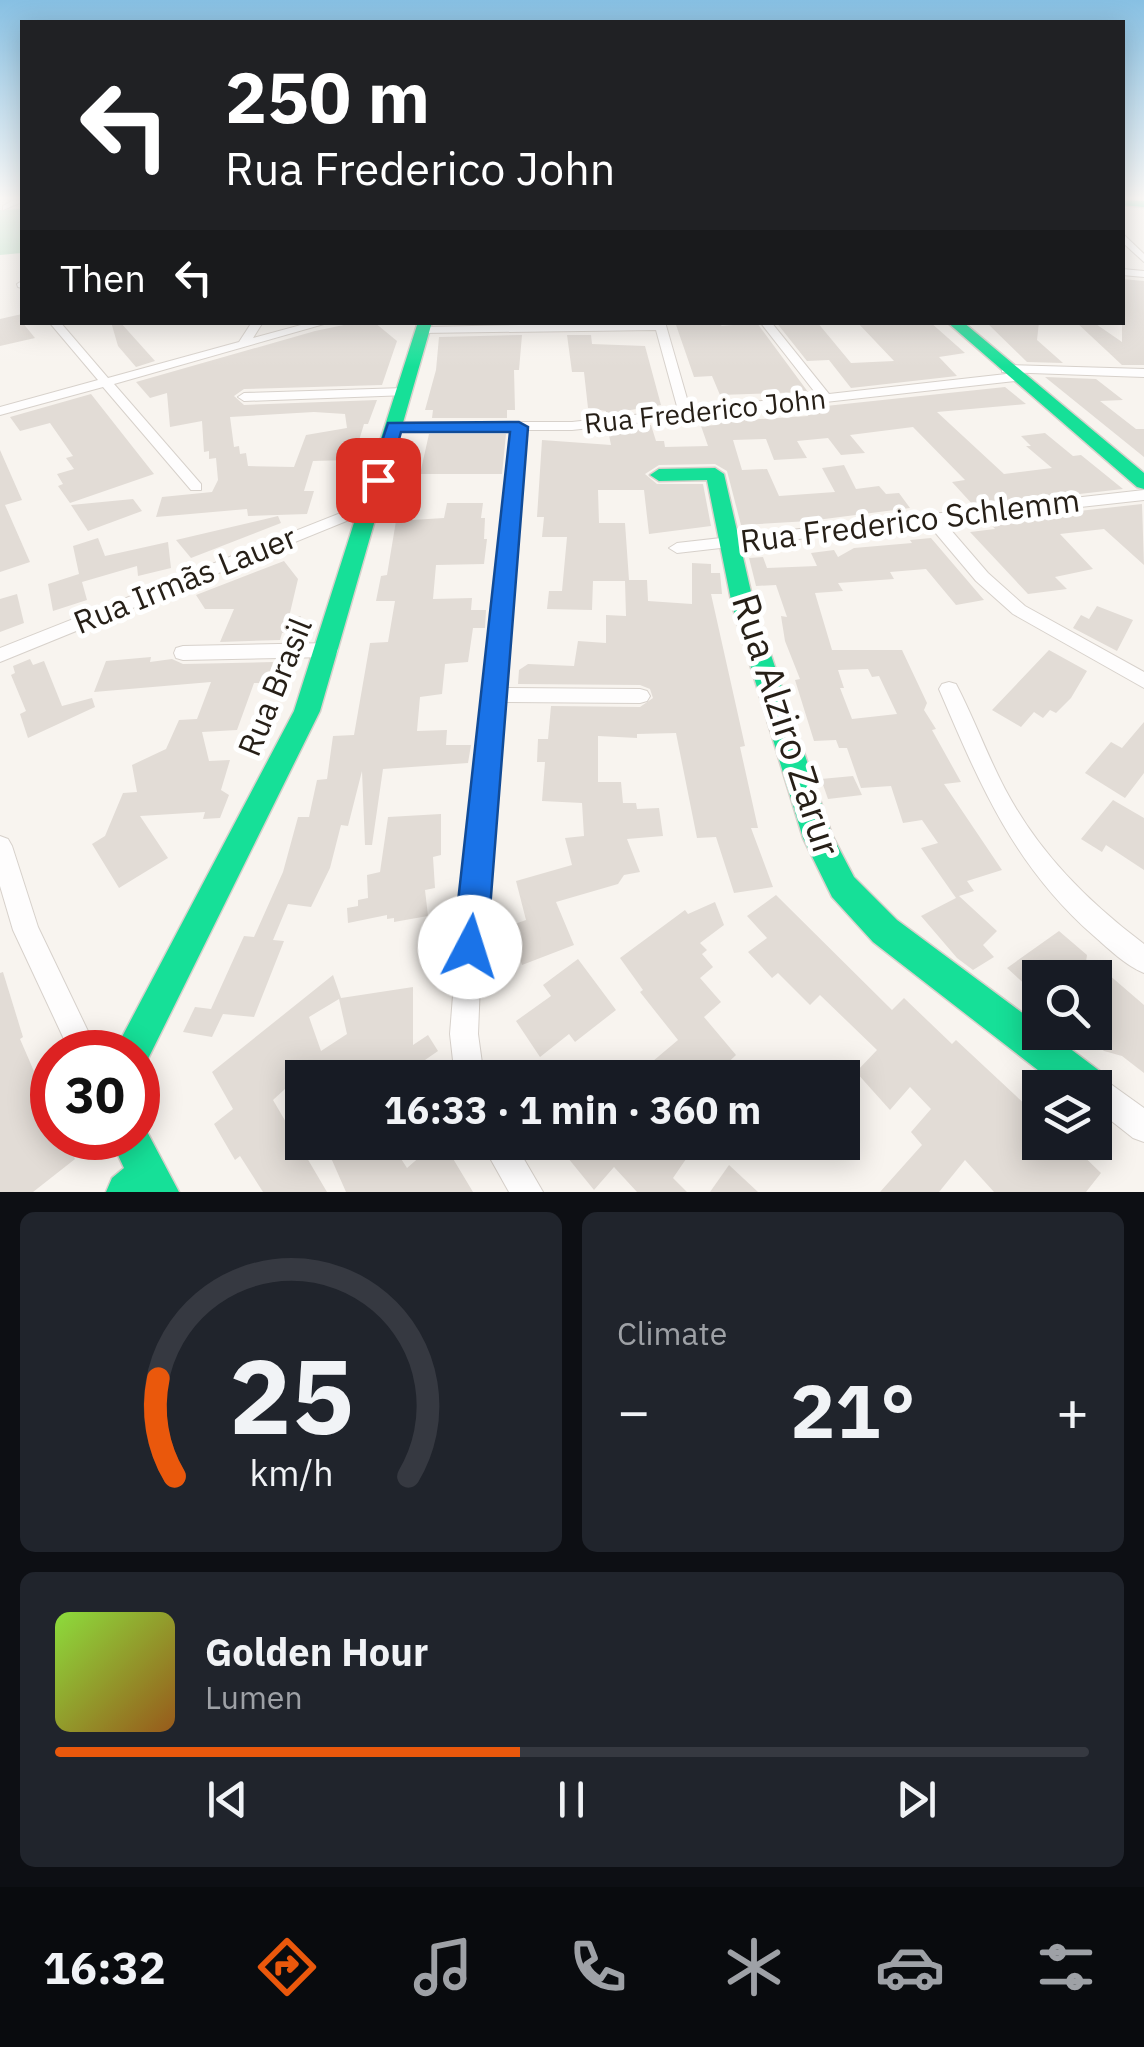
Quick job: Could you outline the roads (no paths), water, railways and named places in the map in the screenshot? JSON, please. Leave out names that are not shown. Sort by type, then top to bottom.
[{"type":"street","points":[[57,325],[196,487]]},
{"type":"street","points":[[243,345],[256,325]]},
{"type":"street","points":[[0,411],[315,325]]},
{"type":"street","points":[[424,326],[660,325],[684,414]]},
{"type":"street","points":[[767,325],[825,398]]},
{"type":"street","points":[[957,325],[1144,483]]},
{"type":"street","name":"Rua Brasil","points":[[143,1030],[290,749],[328,650],[424,326]]},
{"type":"street","name":"Rua Frederico John","points":[[394,426],[519,427],[684,414],[1011,373],[1144,373]]},
{"type":"street","points":[[244,396],[404,392]]},
{"type":"street","points":[[469,1060],[465,1017],[519,427]]},
{"type":"street","name":"Rua Alziro Zarur","points":[[659,475],[714,474],[744,605],[818,838],[843,887],[885,930],[1068,1070]]},
{"type":"street","name":"Rua Frederico Schlemm","points":[[676,548],[1144,494]]},
{"type":"street","name":"Rua Irmãs Lauer","points":[[0,655],[371,506]]},
{"type":"street","points":[[932,519],[982,576],[1019,610],[1144,681]]},
{"type":"street","points":[[182,653],[328,650]]},
{"type":"street","points":[[949,690],[993,788],[1038,862],[1078,904],[1144,960]]},
{"type":"street","points":[[492,695],[640,696]]},
{"type":"street","points":[[0,846],[26,930],[74,1030]]},
{"type":"street","name":"Rua Alziro Zarur","points":[[1112,1103],[1144,1127]]},
{"type":"street","points":[[126,1192],[154,1183],[141,1160]]},
{"type":"street","points":[[507,1160],[527,1192]]}]
